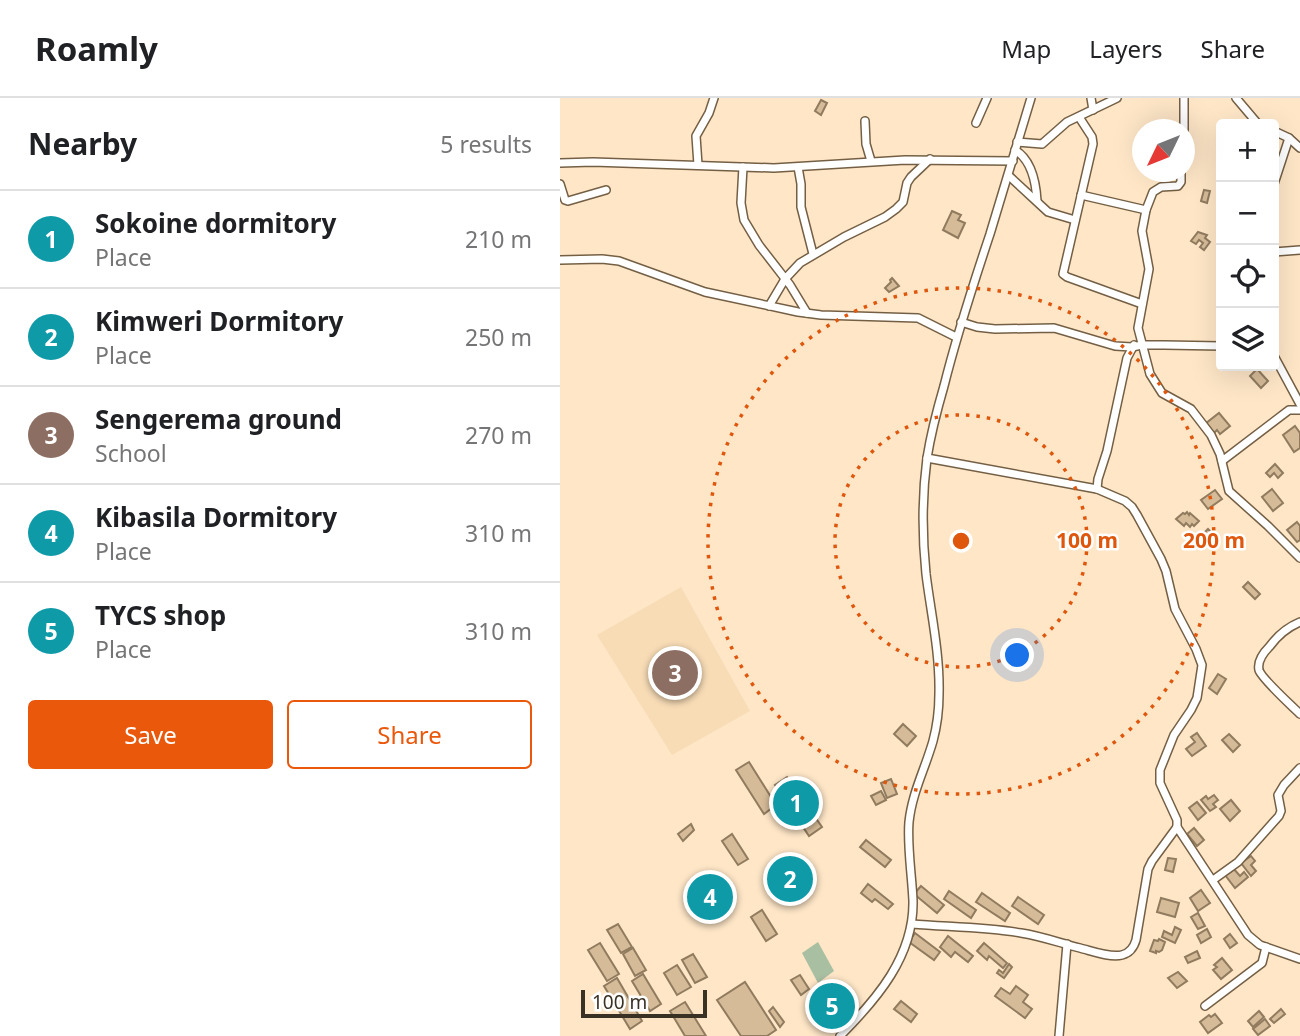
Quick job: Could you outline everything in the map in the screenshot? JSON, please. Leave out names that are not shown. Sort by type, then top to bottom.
[{"type":"street","points":[[698,166],[696,136],[714,98]]},
{"type":"street","points":[[976,122],[987,98]]},
{"type":"street","points":[[840,1036],[894,972],[912,924],[909,818],[914,795],[933,743],[939,698],[937,645],[926,571],[923,505],[927,458],[956,337],[1009,176],[1031,98]]},
{"type":"street","points":[[1091,98],[1093,110]]},
{"type":"street","points":[[1016,146],[1042,144],[1067,122],[1117,98]]},
{"type":"street","points":[[1184,98],[1184,119]]},
{"type":"street","points":[[1236,98],[1254,119]]},
{"type":"street","points":[[1079,117],[1092,137],[1093,144],[1062,271],[1064,275],[1142,304]]},
{"type":"street","points":[[864,121],[871,161]]},
{"type":"street","points":[[1279,133],[1300,139]]},
{"type":"street","points":[[1288,137],[1300,148]]},
{"type":"street","points":[[1275,182],[1288,137]]},
{"type":"street","points":[[1016,146],[1035,180],[1037,202]]},
{"type":"street","points":[[560,163],[798,167],[930,159],[1013,161]]},
{"type":"street","points":[[769,306],[785,279],[813,254],[896,209],[902,202],[911,177],[930,159]]},
{"type":"street","points":[[743,167],[741,204],[744,220],[807,313]]},
{"type":"street","points":[[798,167],[801,207],[813,254]]},
{"type":"street","points":[[1009,176],[1048,212],[1075,220]]},
{"type":"street","points":[[1181,182],[1178,186],[1156,189],[1146,210],[1142,231],[1149,269],[1138,328],[1150,374],[1165,396],[1191,409],[1211,435],[1222,461],[1228,491],[1300,558]]},
{"type":"street","points":[[560,184],[565,200],[568,201],[606,190]]},
{"type":"street","points":[[1081,195],[1146,210]]},
{"type":"street","points":[[1279,252],[1300,250]]},
{"type":"street","points":[[560,260],[619,261],[705,292],[807,313],[918,318],[956,337]]},
{"type":"street","points":[[961,321],[977,327],[995,329],[1054,328],[1115,346],[1132,347],[1141,342],[1216,346]]},
{"type":"street","points":[[1097,489],[1127,358],[1132,347]]},
{"type":"street","points":[[1279,365],[1300,404]]},
{"type":"street","points":[[1222,461],[1289,410],[1300,410]]},
{"type":"street","points":[[927,458],[1097,489],[1125,501],[1132,507],[1167,571],[1175,609],[1202,665],[1197,698],[1174,735],[1160,770],[1160,783],[1177,820],[1177,827],[1248,935],[1266,947],[1300,959]]},
{"type":"street","points":[[1300,622],[1288,628],[1272,643],[1259,662],[1259,668],[1263,677],[1300,714]]},
{"type":"street","points":[[1213,880],[1244,857],[1279,816],[1281,811],[1278,795],[1300,768]]},
{"type":"street","points":[[912,924],[1021,933],[1121,956],[1127,954],[1133,947],[1148,869],[1177,827]]},
{"type":"street","points":[[1059,1036],[1066,944]]},
{"type":"street","points":[[1205,1006],[1262,963],[1266,947]]},
{"type":"shaded area","points":[[681,587],[750,711],[672,755],[597,635]]},
{"type":"green space","points":[[818,942],[834,971],[818,983],[802,953]]},
{"type":"building","points":[[821,100],[827,103],[821,115],[815,111]]},
{"type":"building","points":[[1204,190],[1210,191],[1207,203],[1201,201]]},
{"type":"building","points":[[952,211],[961,215],[958,220],[965,223],[958,238],[943,230]]},
{"type":"building","points":[[1198,232],[1207,235],[1205,238],[1210,242],[1204,250],[1200,247],[1203,243],[1199,240],[1196,244],[1191,241]]},
{"type":"building","points":[[892,278],[899,286],[889,292],[885,288]]},
{"type":"building","points":[[1259,371],[1268,381],[1261,388],[1250,376]]},
{"type":"building","points":[[1219,413],[1230,426],[1220,434],[1217,430],[1213,434],[1205,424]]},
{"type":"building","points":[[1295,426],[1300,433],[1300,448],[1294,452],[1283,435]]},
{"type":"building","points":[[1275,464],[1283,473],[1278,478],[1274,473],[1270,477],[1266,473]]},
{"type":"building","points":[[1272,489],[1283,503],[1273,511],[1262,497]]},
{"type":"building","points":[[1215,490],[1222,499],[1208,509],[1201,500]]},
{"type":"building","points":[[1187,512],[1199,521],[1194,526],[1192,524],[1190,527],[1186,523],[1184,526],[1176,519]]},
{"type":"building","points":[[1297,522],[1300,526],[1300,540],[1297,542],[1287,530]]},
{"type":"building","points":[[1208,529],[1213,534],[1202,544],[1198,539]]},
{"type":"building","points":[[1248,582],[1260,594],[1255,599],[1243,587]]},
{"type":"building","points":[[1218,674],[1226,679],[1217,694],[1209,688]]},
{"type":"building","points":[[903,724],[916,736],[907,746],[894,734]]},
{"type":"building","points":[[1197,733],[1206,746],[1192,756],[1186,749],[1195,742],[1191,737]]},
{"type":"building","points":[[1229,734],[1240,745],[1233,752],[1222,740]]},
{"type":"building","points":[[749,762],[776,805],[764,814],[736,770]]},
{"type":"building","points":[[787,777],[822,827],[809,836],[775,785]]},
{"type":"building","points":[[891,779],[897,794],[887,798],[881,783]]},
{"type":"building","points":[[881,791],[886,800],[876,805],[871,796]]},
{"type":"building","points":[[1214,795],[1218,800],[1213,804],[1216,807],[1210,811],[1201,800]]},
{"type":"building","points":[[1231,800],[1240,811],[1230,821],[1220,809]]},
{"type":"building","points":[[1197,802],[1206,813],[1198,820],[1189,808]]},
{"type":"building","points":[[691,824],[694,830],[683,841],[678,834]]},
{"type":"building","points":[[1194,828],[1204,840],[1197,846],[1187,834]]},
{"type":"building","points":[[732,834],[748,859],[738,865],[722,841]]},
{"type":"building","points":[[866,840],[891,860],[885,867],[860,847]]},
{"type":"building","points":[[1251,856],[1255,861],[1251,865],[1256,871],[1251,876],[1241,863]]},
{"type":"building","points":[[1168,858],[1176,859],[1173,872],[1165,870]]},
{"type":"building","points":[[787,863],[802,888],[793,894],[777,869]]},
{"type":"building","points":[[801,864],[807,873],[799,878],[794,869]]},
{"type":"building","points":[[1233,868],[1240,876],[1244,872],[1248,877],[1235,888],[1225,875]]},
{"type":"building","points":[[707,881],[723,906],[713,912],[697,887]]},
{"type":"building","points":[[868,884],[893,904],[888,909],[875,899],[872,902],[861,893]]},
{"type":"building","points":[[921,886],[944,905],[937,913],[914,894]]},
{"type":"building","points":[[1201,890],[1210,903],[1198,911],[1190,898]]},
{"type":"building","points":[[949,891],[976,910],[971,918],[944,899]]},
{"type":"building","points":[[982,893],[1010,913],[1005,921],[976,902]]},
{"type":"building","points":[[1018,897],[1044,915],[1038,924],[1012,906]]},
{"type":"building","points":[[1161,898],[1179,903],[1175,917],[1157,912]]},
{"type":"building","points":[[762,910],[777,934],[766,941],[751,917]]},
{"type":"building","points":[[1198,913],[1205,926],[1198,929],[1191,917]]},
{"type":"building","points":[[618,924],[632,947],[621,953],[607,930]]},
{"type":"building","points":[[1175,927],[1181,930],[1175,943],[1162,937],[1164,931],[1172,935]]},
{"type":"building","points":[[1207,929],[1211,937],[1201,943],[1197,935]]},
{"type":"building","points":[[915,933],[940,952],[934,960],[909,942]]},
{"type":"building","points":[[1230,934],[1237,943],[1230,948],[1224,939]]},
{"type":"building","points":[[948,936],[973,956],[968,962],[955,952],[951,957],[940,947]]},
{"type":"building","points":[[1154,940],[1165,942],[1162,950],[1156,953],[1150,951]]},
{"type":"building","points":[[600,943],[619,974],[607,981],[588,950]]},
{"type":"building","points":[[984,943],[1007,963],[1003,968],[989,956],[987,960],[977,951]]},
{"type":"building","points":[[633,948],[646,970],[635,976],[623,954]]},
{"type":"building","points":[[1197,951],[1200,958],[1188,963],[1185,957]]},
{"type":"building","points":[[693,954],[707,977],[695,983],[682,960]]},
{"type":"building","points":[[1222,958],[1232,970],[1221,979],[1213,970],[1217,967],[1214,965]]},
{"type":"building","points":[[1009,964],[1012,967],[1004,978],[997,973],[999,970],[1003,973]]},
{"type":"building","points":[[677,965],[691,987],[677,995],[664,973]]},
{"type":"building","points":[[1178,972],[1187,981],[1177,988],[1168,978]]},
{"type":"building","points":[[643,974],[661,1004],[650,1011],[632,981]]},
{"type":"building","points":[[800,975],[809,989],[801,995],[791,980]]},
{"type":"building","points":[[617,978],[642,1021],[630,1029],[604,986]]},
{"type":"building","points":[[745,982],[776,1030],[767,1036],[741,1036],[717,1000]]},
{"type":"building","points":[[1016,986],[1028,995],[1023,1002],[1032,1009],[1025,1018],[995,996],[1001,988],[1010,994]]},
{"type":"building","points":[[901,1001],[917,1014],[911,1022],[894,1009]]},
{"type":"building","points":[[685,1002],[706,1036],[685,1036],[670,1011]]},
{"type":"building","points":[[773,1007],[784,1022],[780,1027],[769,1011]]},
{"type":"building","points":[[1281,1009],[1285,1014],[1274,1023],[1270,1019]]},
{"type":"building","points":[[1259,1011],[1264,1017],[1253,1027],[1248,1021]]},
{"type":"building","points":[[1215,1014],[1222,1023],[1208,1033],[1200,1022]]},
{"type":"building","points":[[1265,1019],[1270,1026],[1258,1035],[1253,1029]]},
{"type":"place","name":"Sengerema ground","points":[[675,673]]},
{"type":"place","name":"Sokoine dormitory","points":[[796,803]]},
{"type":"place","name":"Kimweri Dormitory","points":[[790,879]]},
{"type":"place","name":"Kibasila Dormitory","points":[[710,897]]},
{"type":"place","name":"TYCS shop","points":[[832,1006]]}]
